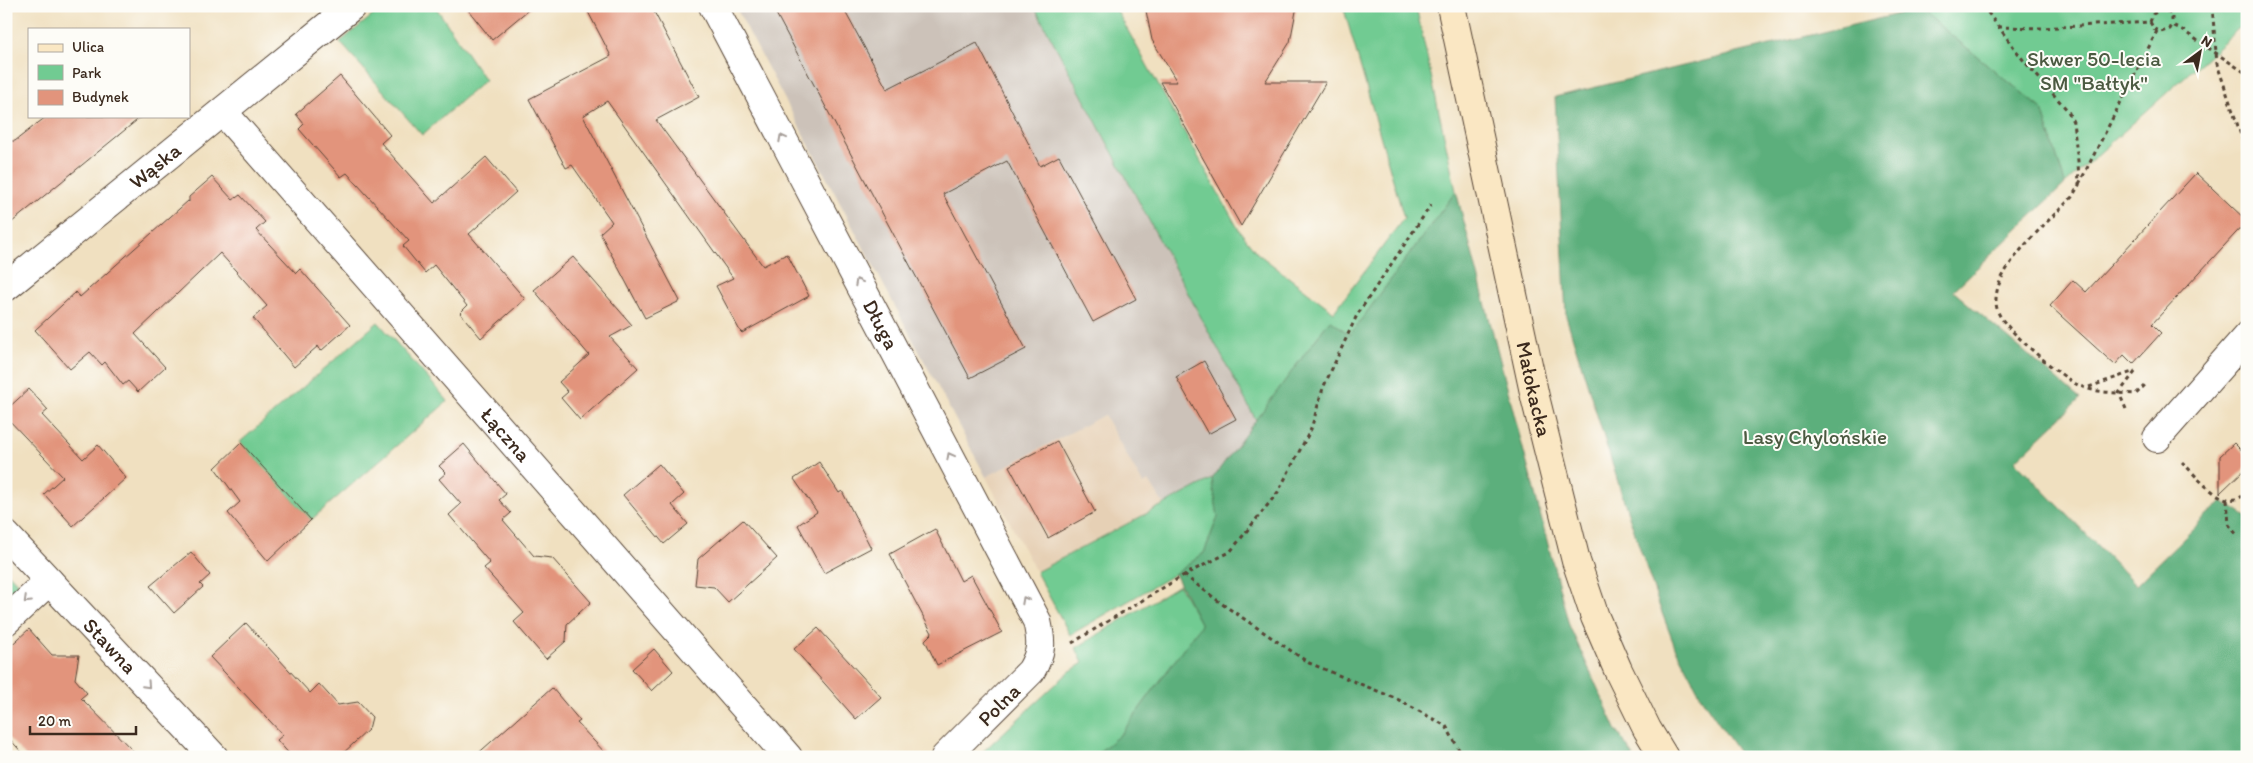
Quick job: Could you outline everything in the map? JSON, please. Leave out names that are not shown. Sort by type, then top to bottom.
[{"type":"main road","name":"Małokacka","points":[[1451,6],[1535,397],[1576,561],[1595,617],[1618,670],[1647,729],[1664,757]]},
{"type":"street","name":"Wąska","points":[[6,287],[352,6]]},
{"type":"street","name":"Długa","points":[[712,6],[1037,621],[1041,646]]},
{"type":"street","name":"Łączna","points":[[223,112],[788,757]]},
{"type":"street","points":[[2157,438],[2247,336]]},
{"type":"street","name":"Stawna","points":[[6,535],[214,757]]},
{"type":"street","points":[[6,621],[49,581]]},
{"type":"street","name":"Polna","points":[[945,757],[1031,672],[1039,658],[1041,646]]},
{"type":"path","points":[[1983,6],[2024,62],[2068,111],[2073,122],[2076,142],[2079,185]]},
{"type":"path","points":[[2168,12],[2172,6]]},
{"type":"path","points":[[2212,6],[2214,54],[2247,153]]},
{"type":"path","points":[[2164,10],[2172,16],[2172,25],[2166,32],[2157,31],[2150,22],[2156,11],[2164,10]]},
{"type":"path","points":[[1998,27],[2041,28],[2150,22]]},
{"type":"path","points":[[2172,25],[2187,33],[2214,54],[2247,74]]},
{"type":"path","points":[[2147,383],[2136,394],[2118,393],[2080,386],[2052,366],[2011,330],[2000,317],[1995,303],[1998,287],[2006,270],[2072,197],[2157,31]]},
{"type":"path","points":[[1069,644],[1184,575],[1230,552],[1278,492],[1311,429],[1323,388],[1356,315],[1431,205]]},
{"type":"path","points":[[2088,388],[2135,371],[2118,393]]},
{"type":"path","points":[[2118,393],[2126,409]]},
{"type":"path","points":[[2182,462],[2219,496],[2227,500],[2236,500],[2247,492]]},
{"type":"path","points":[[2227,500],[2229,525],[2237,535]]},
{"type":"path","points":[[1184,575],[1225,606],[1309,663],[1397,699],[1446,726],[1463,757]]},
{"type":"shaded area","points":[[735,6],[1034,6],[1256,420],[1212,479],[1164,505],[1149,481],[1143,484],[1104,415],[986,477]]},
{"type":"shaded area","points":[[1104,415],[1143,483],[1149,480],[1164,505],[1036,572],[986,477]]},
{"type":"green space","points":[[384,6],[435,6],[485,80],[422,135],[340,42]]},
{"type":"green space","points":[[1034,6],[1116,6],[1117,11],[1239,230],[1257,253],[1334,312],[1404,218],[1343,6],[1416,6],[1456,191],[1350,335],[1330,320],[1256,420]]},
{"type":"green space","name":"Skwer 50-lecia SM \"Bałtyk\"","points":[[1918,6],[2247,6],[2247,21],[2065,184],[2042,109],[1919,9]]},
{"type":"green space","name":"Lasy Chylońskie","points":[[1919,9],[2042,109],[2065,184],[1953,291],[2080,399],[2015,461],[2136,585],[2222,501],[2247,517],[2247,757],[1742,757],[1704,702],[1675,647],[1622,495],[1566,316],[1555,97]]},
{"type":"green space","points":[[1456,191],[1569,625],[1617,731],[1634,757],[1093,757],[1121,734],[1201,625],[1175,574],[1204,553],[1218,517],[1212,479],[1330,320],[1350,335]]},
{"type":"green space","points":[[378,322],[448,401],[311,520],[240,442]]},
{"type":"green space","points":[[1212,479],[1218,516],[1204,553],[1175,574],[1070,635],[1036,572]]},
{"type":"green space","points":[[6,571],[23,589],[6,605]]},
{"type":"green space","points":[[1179,585],[1201,625],[1121,734],[1093,757],[977,757],[1069,672],[1083,663],[1076,648]]},
{"type":"building","points":[[465,6],[533,6],[492,40]]},
{"type":"building","points":[[585,6],[651,6],[699,97],[656,120],[763,266],[787,254],[809,296],[742,333],[716,286],[733,278],[607,101],[583,116],[680,301],[645,318],[600,233],[612,222],[572,165],[566,168],[529,99],[611,56]]},
{"type":"building","points":[[772,6],[842,6],[887,89],[977,43],[1040,166],[1059,156],[1136,299],[1093,322],[1007,161],[943,194],[1026,349],[970,378]]},
{"type":"building","points":[[1145,6],[1297,6],[1290,42],[1265,82],[1326,82],[1241,226],[1160,82],[1177,82],[1152,40]]},
{"type":"building","points":[[340,76],[390,135],[381,143],[434,203],[486,157],[516,192],[469,234],[525,299],[481,338],[460,313],[467,306],[434,265],[425,273],[403,246],[409,241],[347,173],[341,177],[299,129],[304,124],[296,114]]},
{"type":"building","points":[[44,118],[140,118],[6,227],[6,141],[15,141]]},
{"type":"building","points":[[2196,173],[2247,221],[2152,324],[2161,333],[2133,364],[2124,355],[2115,365],[2050,306],[2073,280],[2086,292]]},
{"type":"building","points":[[212,177],[233,200],[240,195],[265,222],[256,230],[296,273],[300,269],[350,325],[321,351],[318,346],[294,367],[253,318],[267,306],[220,253],[135,334],[165,367],[138,392],[128,381],[123,385],[105,362],[102,365],[90,352],[70,369],[35,330],[76,292],[80,297],[189,202],[189,197]]},
{"type":"building","points":[[573,257],[632,325],[610,337],[638,368],[580,420],[561,398],[568,392],[559,382],[589,355],[534,290]]},
{"type":"building","points":[[1204,361],[1236,419],[1208,434],[1176,377]]},
{"type":"building","points":[[29,389],[48,410],[42,415],[83,459],[98,445],[126,478],[73,526],[44,494],[63,477],[6,417],[6,410]]},
{"type":"building","points":[[1057,441],[1095,512],[1048,538],[1009,466]]},
{"type":"building","points":[[241,443],[311,520],[268,561],[228,513],[240,502],[215,468]]},
{"type":"building","points":[[2234,443],[2247,456],[2247,467],[2220,493],[2220,456]]},
{"type":"building","points":[[464,444],[506,494],[499,500],[511,513],[503,520],[534,556],[552,558],[591,602],[567,624],[566,641],[546,659],[514,622],[524,613],[484,568],[490,563],[449,515],[461,504],[439,479],[446,473],[439,466]]},
{"type":"building","points":[[819,462],[839,493],[842,491],[871,548],[824,573],[798,525],[817,512],[794,479]]},
{"type":"building","points":[[659,464],[684,494],[672,505],[688,524],[664,544],[623,495]]},
{"type":"building","points":[[743,520],[777,558],[728,602],[714,587],[695,585],[698,559]]},
{"type":"building","points":[[935,529],[961,581],[971,575],[1002,632],[937,665],[925,640],[932,633],[890,554]]},
{"type":"building","points":[[191,552],[210,575],[200,584],[203,587],[174,613],[150,586]]},
{"type":"building","points":[[246,623],[310,693],[319,684],[338,705],[358,702],[372,717],[369,729],[339,757],[292,757],[277,740],[283,735],[210,657]]},
{"type":"building","points":[[818,628],[881,697],[856,719],[794,649]]},
{"type":"building","points":[[29,629],[52,655],[79,655],[75,679],[87,693],[81,698],[139,757],[26,757],[6,735],[6,650]]},
{"type":"building","points":[[654,649],[673,671],[652,691],[632,669]]},
{"type":"building","points":[[552,688],[580,721],[577,723],[609,757],[474,757]]}]
